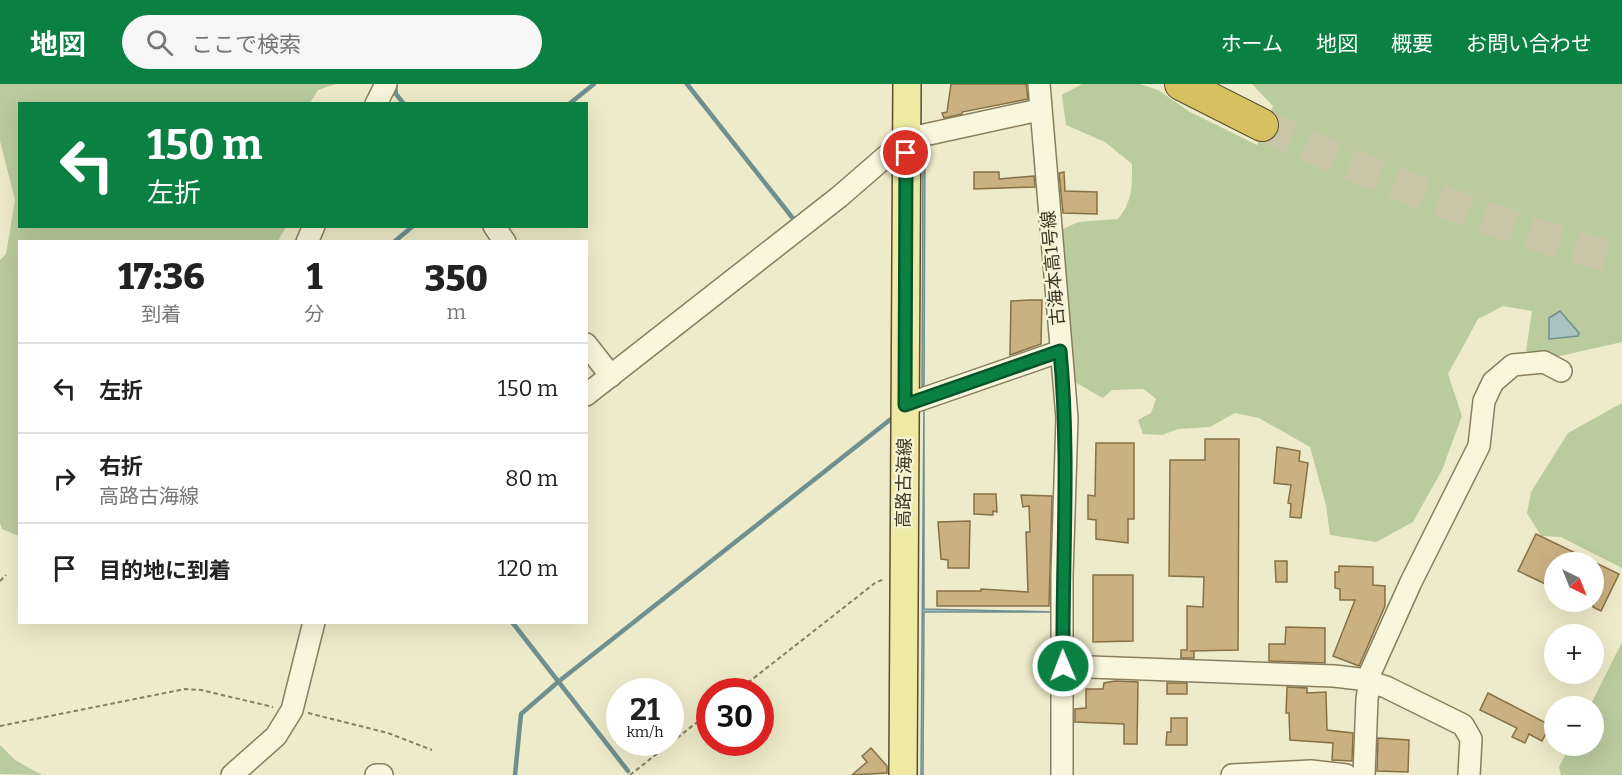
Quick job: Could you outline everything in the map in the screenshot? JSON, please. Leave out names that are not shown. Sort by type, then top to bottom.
[{"type":"highway","points":[[1191,86],[1264,120]]},
{"type":"main road","name":"高路古海線","points":[[903,775],[906,84]]},
{"type":"street","name":"古海本高1号線","points":[[1039,84],[1039,110],[1067,418],[1062,576],[1062,775]]},
{"type":"street","points":[[588,393],[839,197],[906,139],[1039,110]]},
{"type":"street","points":[[588,347],[611,376]]},
{"type":"street","points":[[905,405],[1060,351]]},
{"type":"street","points":[[1364,775],[1371,671],[1411,582],[1479,446],[1484,401],[1493,382],[1513,365],[1544,362],[1561,371]]},
{"type":"street","points":[[232,775],[276,736],[292,710],[314,624]]},
{"type":"street","points":[[1063,666],[1334,676],[1369,681],[1450,716],[1463,725],[1471,739],[1469,775]]},
{"type":"street","points":[[1232,775],[1311,771],[1346,775]]},
{"type":"street","points":[[376,775],[382,775]]},
{"type":"path","points":[[754,678],[875,583],[903,570]]},
{"type":"path","points":[[0,581],[6,575]]},
{"type":"path","points":[[0,726],[184,689],[292,710],[388,733],[432,750]]},
{"type":"path","points":[[630,775],[696,723]]},
{"type":"green space","points":[[0,84],[336,84],[318,90],[311,102],[18,102],[18,228],[285,228],[279,240],[18,240],[18,536],[2,529],[0,523],[0,260],[6,254],[15,200],[0,141]]},
{"type":"green space","points":[[1082,84],[1140,84],[1158,90],[1190,112],[1257,145],[1273,106],[1252,84],[1622,84],[1622,342],[1551,358],[1526,351],[1532,311],[1503,306],[1478,319],[1448,374],[1462,416],[1442,470],[1413,522],[1376,542],[1330,535],[1326,505],[1310,447],[1259,418],[1235,413],[1210,427],[1178,429],[1162,435],[1143,434],[1138,420],[1151,413],[1156,399],[1144,389],[1112,390],[1103,398],[1071,380],[1061,230],[1078,222],[1118,219],[1127,206],[1132,180],[1132,164],[1105,142],[1066,125],[1062,95]]},
{"type":"green space","points":[[1622,403],[1622,568],[1604,559],[1604,552],[1591,552],[1561,537],[1541,536],[1527,513],[1531,492],[1568,433]]},
{"type":"green space","points":[[1622,642],[1622,775],[1561,775],[1559,767],[1565,756],[1604,756],[1604,696],[1595,696],[1601,684],[1604,684],[1604,678]]},
{"type":"green space","points":[[0,745],[15,760],[42,775],[0,774]]},
{"type":"water","points":[[923,144],[925,144],[924,395],[922,395]]},
{"type":"water","points":[[1560,311],[1579,333],[1578,336],[1549,339],[1549,318]]},
{"type":"water","points":[[924,399],[924,609],[1056,612],[924,612],[923,775],[921,775]]},
{"type":"building","points":[[951,84],[1026,84],[1028,99],[962,112],[962,114],[944,118],[942,113],[947,112]]},
{"type":"building","points":[[974,172],[999,172],[999,179],[1034,176],[1035,187],[974,189]]},
{"type":"building","points":[[1064,172],[1065,191],[1097,192],[1097,214],[1063,213],[1059,173]]},
{"type":"building","points":[[1042,300],[1041,344],[1010,355],[1011,301]]},
{"type":"building","points":[[1205,439],[1239,439],[1238,650],[1190,651],[1194,651],[1194,658],[1181,658],[1181,650],[1187,650],[1187,606],[1203,607],[1204,577],[1169,576],[1170,460],[1205,460]]},
{"type":"building","points":[[1096,443],[1134,443],[1134,519],[1128,519],[1128,543],[1096,539],[1096,520],[1088,519],[1088,495],[1095,496]]},
{"type":"building","points":[[1277,447],[1300,451],[1299,461],[1308,463],[1301,518],[1290,517],[1291,504],[1288,503],[1291,485],[1274,483]]},
{"type":"building","points":[[974,494],[996,494],[997,512],[993,511],[993,515],[974,514]]},
{"type":"building","points":[[1021,495],[1052,496],[1049,606],[937,606],[937,591],[981,591],[981,589],[1028,592],[1026,532],[1030,532],[1029,506],[1023,507]]},
{"type":"building","points":[[970,521],[969,568],[948,568],[948,560],[941,559],[938,522]]},
{"type":"building","points":[[1536,534],[1573,552],[1544,552],[1544,583],[1518,571]]},
{"type":"building","points":[[1275,561],[1287,561],[1287,582],[1276,582]]},
{"type":"building","points":[[1339,566],[1373,567],[1373,585],[1385,586],[1385,606],[1359,666],[1333,656],[1355,600],[1340,600],[1340,589],[1335,588],[1335,572],[1339,572]]},
{"type":"building","points":[[1604,567],[1619,574],[1604,605]]},
{"type":"building","points":[[1093,575],[1133,575],[1133,641],[1093,642]]},
{"type":"building","points":[[1286,627],[1325,628],[1325,663],[1269,661],[1269,644],[1285,644]]},
{"type":"building","points":[[1138,682],[1137,744],[1124,744],[1124,724],[1075,722],[1075,709],[1086,708],[1086,689],[1103,689],[1104,683]]},
{"type":"building","points":[[1167,683],[1187,683],[1187,694],[1167,694]]},
{"type":"building","points":[[1287,687],[1307,688],[1307,693],[1326,692],[1327,730],[1353,733],[1352,761],[1332,760],[1333,743],[1290,740],[1289,713],[1286,713]]},
{"type":"building","points":[[1488,693],[1544,722],[1544,737],[1542,741],[1529,734],[1525,743],[1512,737],[1517,728],[1480,710]]},
{"type":"building","points":[[1171,718],[1187,718],[1187,745],[1166,745],[1167,732],[1171,732]]},
{"type":"building","points":[[1378,738],[1409,740],[1408,772],[1377,771]]},
{"type":"building","points":[[871,748],[887,766],[887,773],[852,775],[867,762],[862,756]]},
{"type":"waterway","points":[[395,84],[396,94],[402,102]]},
{"type":"waterway","points":[[572,102],[594,84]]},
{"type":"waterway","points":[[687,84],[795,221]]},
{"type":"waterway","points":[[396,240],[411,228]]},
{"type":"waterway","points":[[515,775],[521,714],[558,682],[891,419]]},
{"type":"waterway","points":[[514,624],[628,771]]},
{"type":"tunnel","points":[[1262,125],[1350,164],[1484,217],[1622,260]]},
{"type":"route","points":[[906,153],[905,405],[1060,351],[1067,418],[1062,576],[1063,666]]}]
